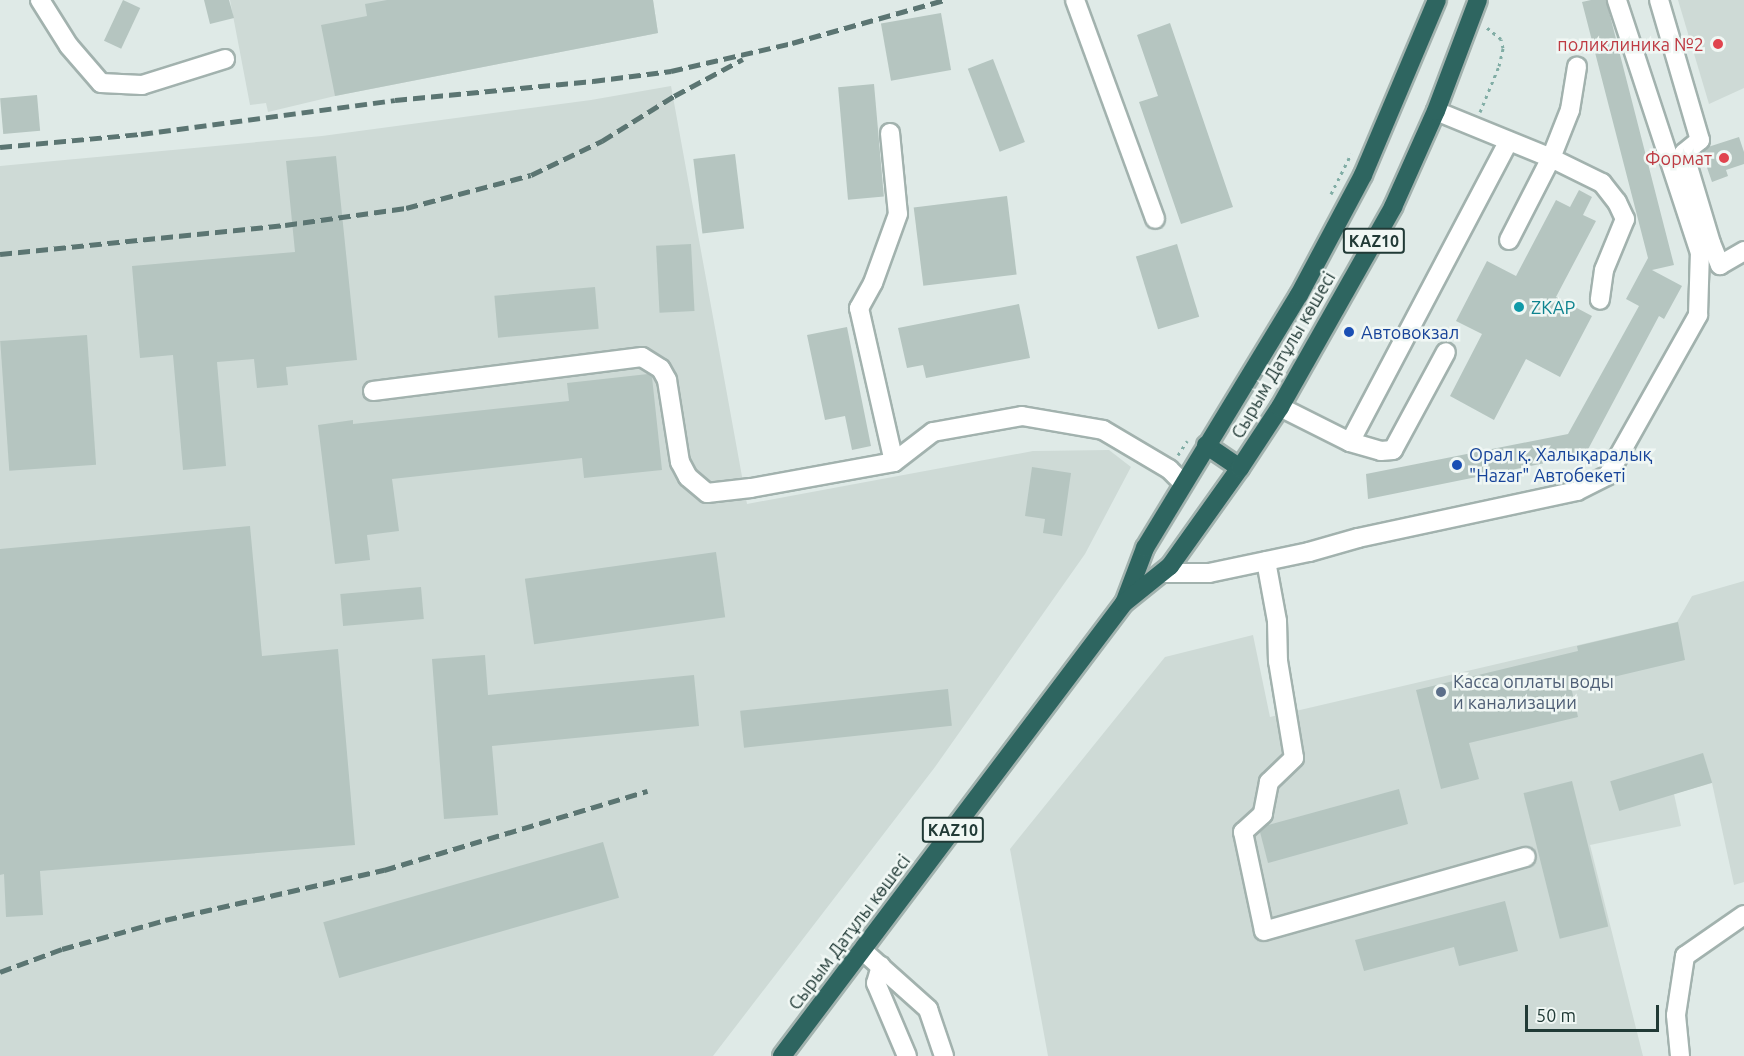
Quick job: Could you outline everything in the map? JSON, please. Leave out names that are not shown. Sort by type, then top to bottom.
[{"type":"highway","name":"Сырым Датұлы көшесі","points":[[1124,603],[1144,548],[1299,295],[1362,175],[1437,0]]},
{"type":"highway","name":"Сырым Датұлы көшесі","points":[[782,1056],[1124,603],[1170,566],[1240,468],[1280,407],[1393,207],[1436,111],[1478,0]]},
{"type":"highway","points":[[1206,446],[1240,468]]},
{"type":"street","points":[[40,0],[69,46],[101,82],[142,85],[225,58]]},
{"type":"street","points":[[1075,0],[1155,219]]},
{"type":"street","points":[[1162,573],[1209,573],[1266,561],[1358,538],[1577,491],[1608,475],[1698,315],[1701,253],[1617,0]]},
{"type":"street","points":[[1659,0],[1700,140],[1684,153],[1711,243],[1720,265],[1744,251]]},
{"type":"street","points":[[1509,240],[1551,158],[1570,110],[1577,67]]},
{"type":"street","points":[[1436,111],[1551,158],[1602,183],[1617,202],[1625,219],[1604,270],[1600,300]]},
{"type":"street","points":[[890,134],[898,214],[873,283],[859,308],[894,462]]},
{"type":"street","points":[[1350,442],[1509,141]]},
{"type":"street","points":[[1280,407],[1350,442],[1381,451],[1393,450],[1446,352]]},
{"type":"street","points":[[373,391],[642,357],[661,369],[667,380],[681,462],[688,477],[707,493],[894,462],[933,432],[1022,416],[1103,430],[1169,469],[1183,483]]},
{"type":"street","points":[[1266,561],[1277,621],[1278,661],[1294,758],[1269,782],[1263,814],[1243,832],[1264,931],[1526,857]]},
{"type":"street","points":[[1680,1056],[1676,1016],[1685,956],[1744,915]]},
{"type":"street","points":[[862,950],[928,1009],[944,1056]]},
{"type":"street","points":[[881,966],[876,983],[907,1056]]},
{"type":"path","points":[[1471,20],[1492,30],[1501,39],[1503,48],[1499,66],[1473,127]]},
{"type":"path","points":[[1330,196],[1355,146]]},
{"type":"path","points":[[1169,469],[1188,440]]},
{"type":"shaded area","points":[[230,0],[653,0],[658,33],[335,96],[268,112],[266,103],[250,105]]},
{"type":"shaded area","name":"поликлиника №2","points":[[1678,0],[1744,0],[1744,88],[1709,104]]},
{"type":"shaded area","points":[[671,86],[747,504],[1033,451],[1109,450],[1131,467],[1085,554],[935,767],[713,1056],[0,1056],[0,166],[322,136],[591,100]]},
{"type":"shaded area","points":[[1744,581],[1744,882],[1734,885],[1712,783],[1674,794],[1681,826],[1590,845],[1643,1056],[1048,1056],[1010,849],[1165,657],[1253,635],[1270,717],[1677,622],[1692,596]]},
{"type":"building","points":[[123,0],[140,8],[121,49],[104,41]]},
{"type":"building","points":[[204,0],[229,0],[234,18],[210,24]]},
{"type":"building","points":[[387,0],[653,0],[658,33],[335,96],[321,25],[367,16],[365,4]]},
{"type":"building","points":[[1606,0],[1674,265],[1652,270],[1682,286],[1664,319],[1659,316],[1585,455],[1368,499],[1366,474],[1568,434],[1639,306],[1626,299],[1648,258],[1582,2]]},
{"type":"building","points":[[941,13],[951,70],[891,81],[881,24]]},
{"type":"building","points":[[1170,23],[1233,207],[1181,224],[1139,102],[1158,96],[1137,35]]},
{"type":"building","points":[[993,59],[1025,142],[1000,152],[968,69]]},
{"type":"building","points":[[874,84],[884,197],[848,200],[838,87]]},
{"type":"building","points":[[37,95],[40,131],[3,134],[0,98]]},
{"type":"building","name":"Формат","points":[[1739,137],[1744,152],[1744,164],[1726,170],[1728,176],[1712,182],[1702,153],[1708,147]]},
{"type":"building","points":[[735,154],[744,228],[702,234],[693,159]]},
{"type":"building","points":[[336,156],[357,360],[286,367],[288,385],[257,388],[254,359],[217,362],[226,466],[183,470],[173,355],[140,358],[132,266],[295,252],[286,161]]},
{"type":"building","name":"ZKAP","points":[[1579,190],[1592,197],[1583,215],[1596,221],[1556,297],[1592,316],[1560,377],[1526,359],[1494,420],[1450,396],[1482,334],[1456,321],[1487,261],[1516,276],[1556,200],[1570,207]]},
{"type":"building","points":[[1007,196],[1017,274],[923,286],[914,207]]},
{"type":"building","points":[[691,244],[695,311],[660,313],[656,246]]},
{"type":"building","points":[[1177,244],[1199,317],[1158,329],[1136,257]]},
{"type":"building","points":[[595,287],[599,329],[498,338],[494,296]]},
{"type":"building","points":[[1019,304],[1030,358],[926,378],[923,365],[907,368],[898,328]]},
{"type":"building","points":[[847,327],[871,446],[852,450],[845,416],[825,420],[807,335]]},
{"type":"building","points":[[87,335],[96,465],[9,471],[0,341]]},
{"type":"building","points":[[648,374],[652,377],[662,470],[584,478],[582,458],[392,479],[399,531],[367,535],[370,560],[335,564],[318,425],[353,420],[353,424],[569,401],[567,383]]},
{"type":"building","points":[[1032,467],[1071,473],[1062,536],[1043,533],[1045,519],[1025,516]]},
{"type":"building","points":[[250,526],[262,656],[338,649],[355,845],[40,871],[43,915],[6,917],[4,874],[0,875],[0,549]]},
{"type":"building","points":[[716,552],[725,617],[534,644],[525,579]]},
{"type":"building","points":[[421,587],[424,619],[343,626],[340,594]]},
{"type":"building","points":[[1678,622],[1685,660],[1571,687],[1578,717],[1469,743],[1479,779],[1441,789],[1416,690],[1578,651],[1577,646]]},
{"type":"building","points":[[485,655],[488,695],[694,675],[699,726],[492,746],[498,815],[444,819],[432,659]]},
{"type":"building","points":[[948,689],[952,726],[744,748],[740,711]]},
{"type":"building","points":[[1703,753],[1712,783],[1619,811],[1610,781]]},
{"type":"building","points":[[1572,781],[1608,927],[1560,939],[1523,793]]},
{"type":"building","points":[[1399,789],[1408,824],[1268,863],[1260,832],[1268,825]]},
{"type":"building","points":[[603,842],[619,898],[339,978],[323,922]]},
{"type":"building","points":[[1505,901],[1518,951],[1459,966],[1454,947],[1364,971],[1355,940]]},
{"type":"railway","points":[[0,147],[141,134],[395,100],[671,71],[792,43],[944,0]]},
{"type":"railway","points":[[0,254],[285,225],[406,208],[531,175],[602,141],[674,96],[743,59]]},
{"type":"railway","points":[[0,972],[62,949],[165,920],[384,870],[647,791]]},
{"type":"place","name":"поликлиника №2","points":[[1718,44]]},
{"type":"place","name":"Формат","points":[[1724,158]]},
{"type":"place","name":"ZKAP","points":[[1519,307]]},
{"type":"place","name":"Автовокзал","points":[[1349,332]]},
{"type":"place","name":"Орал қ. Халықаралық \"Hazar\" Автобекеті","points":[[1457,465]]},
{"type":"place","name":"Касса оплаты воды и канализации","points":[[1441,692]]}]
